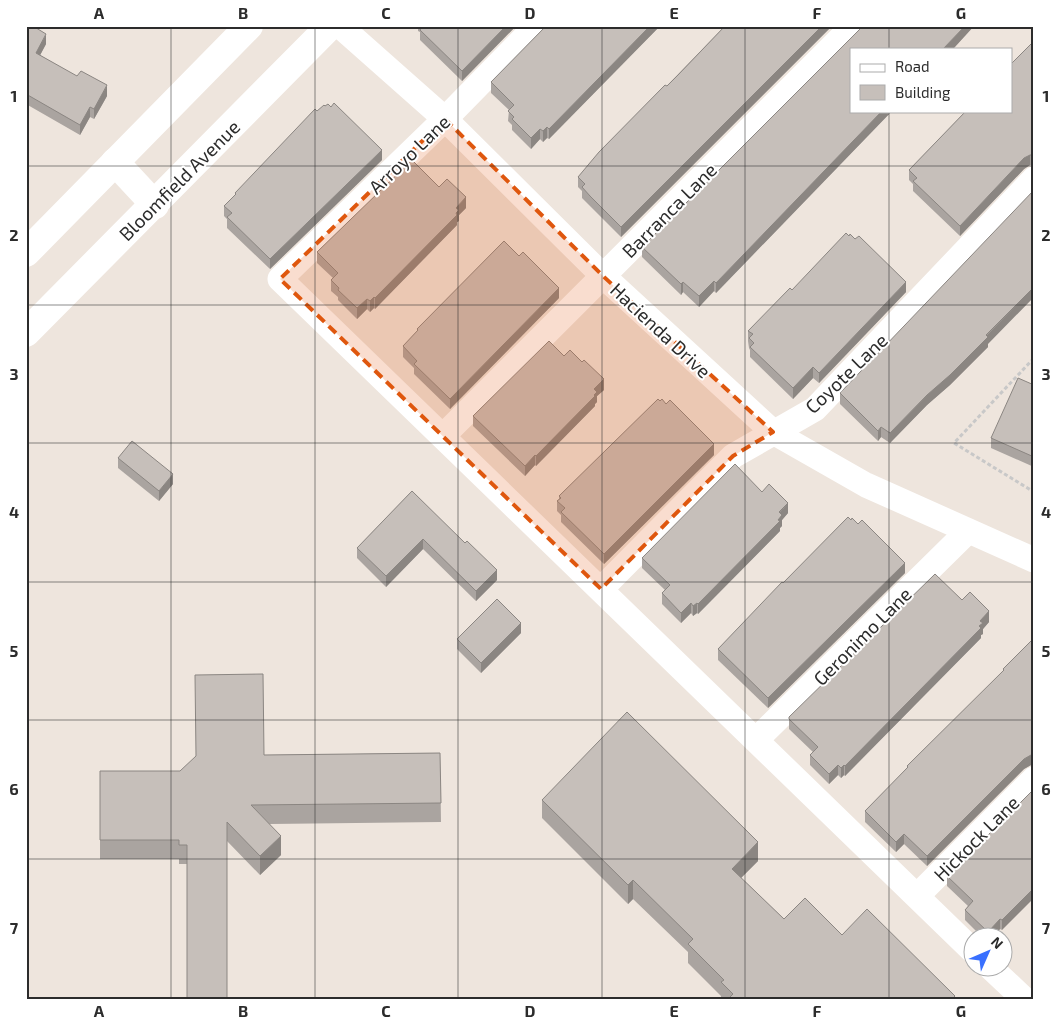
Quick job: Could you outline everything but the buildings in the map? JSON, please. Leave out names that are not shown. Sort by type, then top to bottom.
[{"type":"main road","points":[[26,253],[249,26]]},
{"type":"main road","name":"Bloomfield Avenue","points":[[26,333],[155,205],[330,26]]},
{"type":"main road","points":[[115,162],[155,205]]},
{"type":"street","name":"Hacienda Drive","points":[[340,26],[444,120],[602,276],[773,432],[866,485],[1034,560]]},
{"type":"street","name":"Arroyo Lane","points":[[443,436],[280,279],[444,120],[536,26]]},
{"type":"street","name":"Barranca Lane","points":[[443,436],[853,26]]},
{"type":"street","name":"Coyote Lane","points":[[601,590],[732,456],[815,409],[1034,179]]},
{"type":"street","points":[[443,436],[962,940]]},
{"type":"street","name":"Geronimo Lane","points":[[756,740],[968,531]]},
{"type":"street","name":"Hickock Lane","points":[[917,896],[1034,779]]},
{"type":"street","points":[[1002,978],[1024,999]]},
{"type":"path","points":[[1034,358],[954,444],[1034,492]]},
{"type":"highlighted area","points":[[445,119],[603,276],[773,432],[733,456],[601,589],[280,279]]}]
